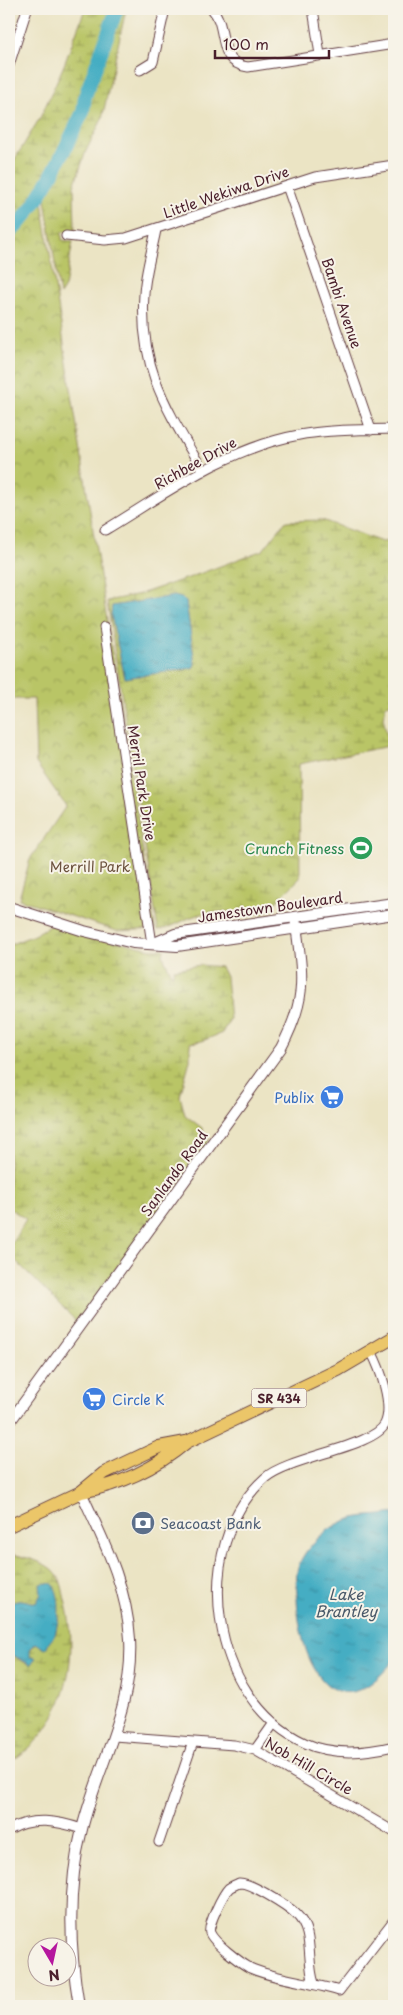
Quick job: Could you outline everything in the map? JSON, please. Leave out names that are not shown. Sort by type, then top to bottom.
[{"type":"main road","name":"SR 434","points":[[9,1526],[81,1492],[104,1473],[158,1447],[187,1442],[334,1371],[394,1337]]},
{"type":"street","points":[[9,65],[27,9]]},
{"type":"street","points":[[140,70],[153,62],[165,9]]},
{"type":"street","points":[[212,9],[220,22],[225,52],[231,60],[240,66],[248,67],[394,44]]},
{"type":"street","points":[[313,9],[320,55]]},
{"type":"street","name":"Little Wekiwa Drive","points":[[66,236],[105,240],[126,238],[156,230],[316,177],[394,165]]},
{"type":"street","name":"Bambi Avenue","points":[[287,186],[371,430]]},
{"type":"street","points":[[156,230],[144,301],[143,319],[148,364],[164,404],[203,471]]},
{"type":"street","name":"Richbee Drive","points":[[105,530],[203,471],[239,452],[300,435],[394,428]]},
{"type":"street","name":"Merril Park Drive","points":[[104,627],[152,944]]},
{"type":"street","name":"Jamestown Boulevard","points":[[296,923],[394,903]]},
{"type":"street","name":"Jamestown Boulevard","points":[[9,907],[102,935],[133,943],[152,944],[175,934],[394,914]]},
{"type":"street","name":"Sanlando Road","points":[[9,1423],[281,1048],[293,1026],[301,999],[303,983],[296,923]]},
{"type":"street","name":"Nob Hill Circle","points":[[371,1351],[382,1375],[387,1404],[385,1424],[371,1436],[286,1466],[267,1476],[248,1495],[232,1524],[223,1546],[220,1605],[227,1652],[240,1678],[258,1705],[274,1723],[316,1748],[338,1752],[358,1752],[394,1746]]},
{"type":"street","points":[[79,2006],[74,1976],[70,1918],[75,1867],[82,1829],[114,1736],[128,1688],[130,1646],[128,1621],[119,1579],[81,1492]]},
{"type":"street","points":[[255,1750],[274,1723]]},
{"type":"street","name":"Nob Hill Circle","points":[[114,1736],[234,1745],[255,1750],[394,1832]]},
{"type":"street","points":[[158,1842],[193,1742]]},
{"type":"street","points":[[9,1830],[33,1822],[56,1821],[82,1829]]},
{"type":"street","points":[[314,1983],[311,1974],[310,1947],[305,1928],[297,1914],[254,1887],[240,1883],[229,1888],[210,1923],[210,1933],[224,1949],[250,1967],[267,1974],[314,1983],[339,1991],[394,1920]]},
{"type":"green space","points":[[85,9],[126,9],[102,119],[86,151],[74,186],[75,233],[62,232],[62,240],[73,241],[65,287],[60,295],[45,200],[40,200],[9,233],[9,169],[41,116],[64,65]]},
{"type":"green space","name":"Merrill Park","points":[[42,202],[155,929],[117,931],[19,899],[30,859],[66,806],[36,763],[34,699],[9,699],[9,238]]},
{"type":"green space","points":[[322,520],[382,542],[389,541],[394,570],[394,703],[386,705],[383,717],[389,746],[299,764],[300,878],[264,914],[211,912],[194,916],[173,926],[158,930],[107,601],[140,594],[263,550],[286,521]],"holes":[[[174,596],[186,602],[195,664],[193,668],[125,678],[111,615],[112,606]]]},
{"type":"green space","points":[[51,925],[150,949],[164,949],[163,956],[172,975],[174,969],[201,965],[221,967],[226,977],[230,1019],[222,1033],[202,1041],[190,1043],[190,1060],[180,1096],[185,1115],[202,1128],[209,1141],[77,1322],[9,1254],[9,1248],[26,1219],[9,1208],[9,945],[34,935]]},
{"type":"green space","points":[[9,1553],[41,1563],[59,1577],[69,1622],[71,1645],[64,1691],[56,1713],[44,1732],[28,1749],[9,1762],[9,1653],[27,1664],[33,1657],[30,1657],[28,1652],[36,1643],[47,1645],[55,1633],[59,1617],[56,1595],[41,1594],[36,1603],[22,1600],[9,1603]]},
{"type":"water","points":[[174,596],[182,598],[186,602],[195,664],[193,668],[125,678],[111,615],[112,606]]},
{"type":"water","name":"Lake Brantley","points":[[394,1513],[394,1660],[373,1682],[354,1692],[337,1691],[324,1681],[313,1666],[305,1645],[299,1622],[297,1598],[299,1564],[315,1541],[338,1524],[358,1517]]},
{"type":"water","points":[[40,1584],[53,1584],[56,1590],[59,1602],[58,1622],[55,1634],[47,1648],[45,1649],[36,1643],[30,1649],[30,1657],[36,1658],[31,1665],[9,1653],[9,1603],[22,1600],[36,1603],[41,1594]]},
{"type":"waterway","points":[[9,234],[42,192],[83,112],[85,96],[117,9]]},
{"type":"place","name":"Crunch Fitness","points":[[361,848]]},
{"type":"place","name":"Publix","points":[[332,1097]]},
{"type":"place","name":"Circle K","points":[[94,1399]]},
{"type":"place","name":"Seacoast Bank","points":[[143,1523]]}]
